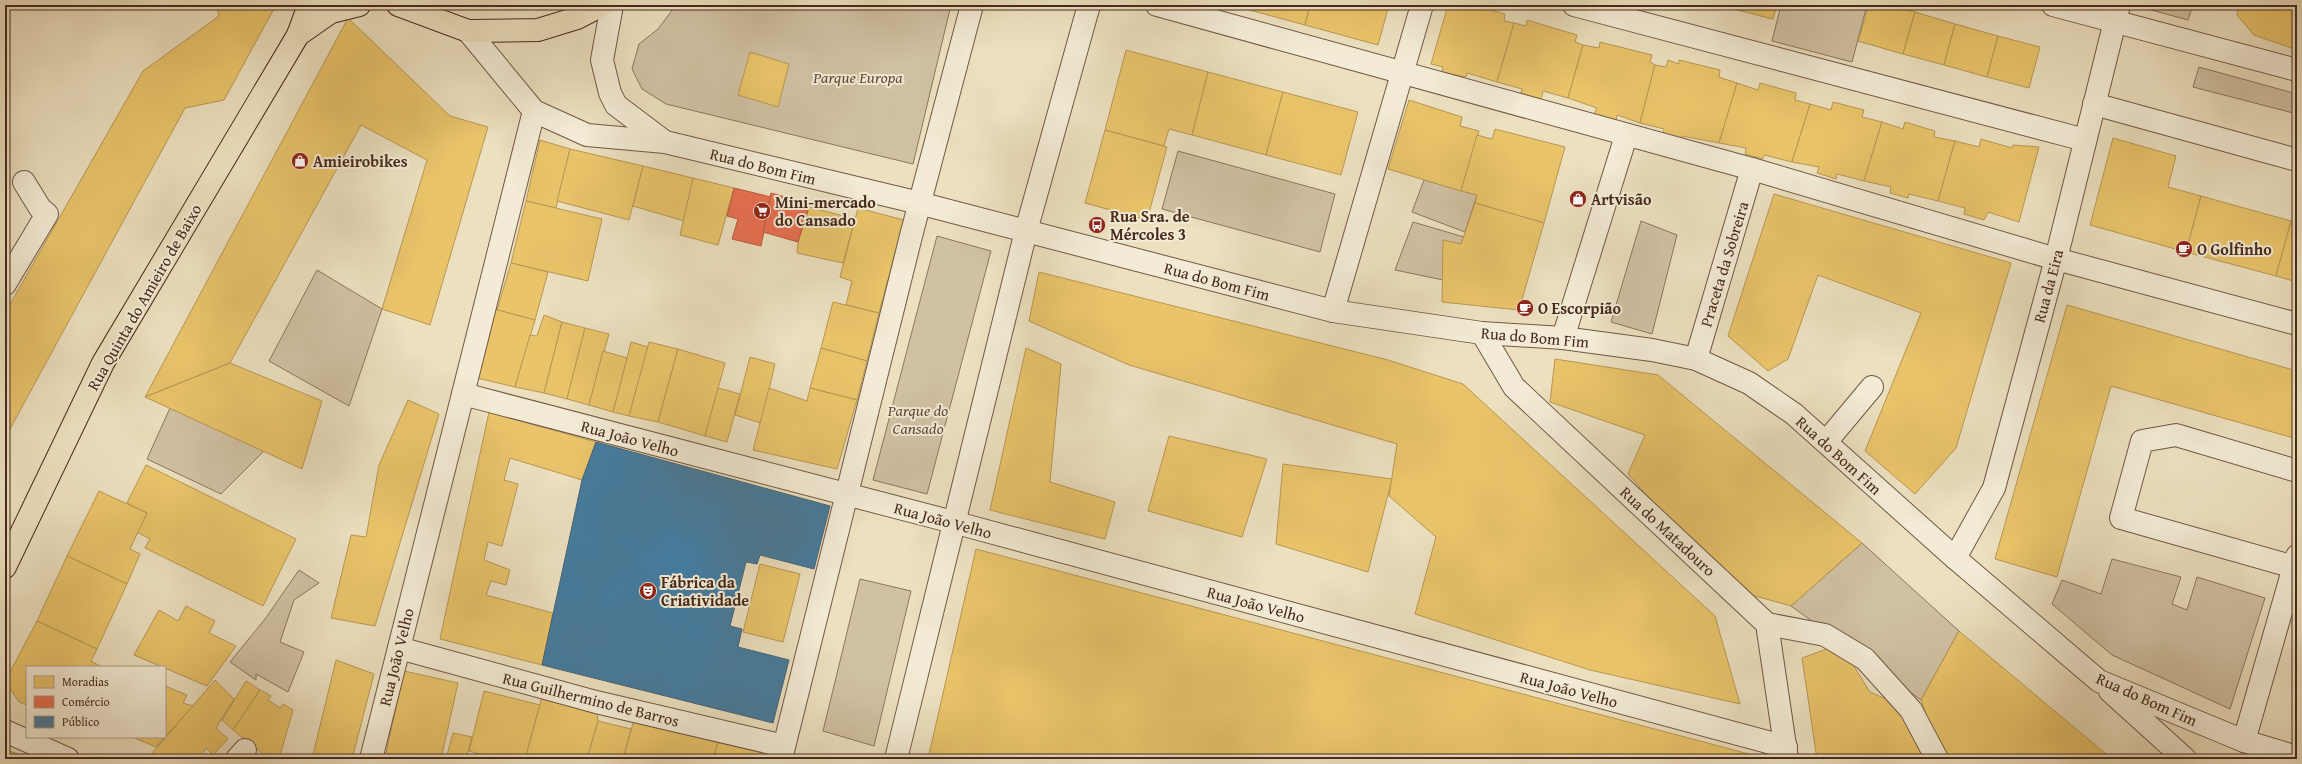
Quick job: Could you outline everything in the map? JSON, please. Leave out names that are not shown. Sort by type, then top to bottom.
[{"type":"main road","name":"Rua Quinta do Amieiro de Baixo","points":[[5,567],[103,363],[298,35],[309,5]]},
{"type":"main road","name":"Rua Quinta do Amieiro de Baixo","points":[[298,35],[331,12],[359,5]]},
{"type":"main road","points":[[398,5],[468,31],[538,30],[578,18],[602,5]]},
{"type":"street","name":"Rua do Bom Fim","points":[[612,5],[602,60],[610,93],[616,105],[665,142]]},
{"type":"street","points":[[783,753],[920,203],[972,5]]},
{"type":"street","points":[[896,759],[953,522],[1026,231],[1089,5]]},
{"type":"street","points":[[1157,5],[1402,72],[1626,136],[1752,169],[2056,259],[2297,324]]},
{"type":"street","points":[[1333,311],[1422,5]]},
{"type":"street","points":[[1574,5],[2085,140]]},
{"type":"street","points":[[2053,5],[2117,13],[2297,70]]},
{"type":"street","name":"Rua da Eira","points":[[1955,558],[1994,488],[2056,259],[2117,13]]},
{"type":"street","name":"Rua do Bom Fim","points":[[468,31],[534,111],[587,135],[665,142],[920,203],[1333,311],[1482,333],[1563,338],[1652,350],[1696,359],[1749,383],[1794,414],[1955,558],[2099,681],[2244,741],[2297,757]]},
{"type":"street","points":[[2094,104],[2297,160]]},
{"type":"street","points":[[463,394],[534,111]]},
{"type":"street","points":[[1563,338],[1626,136]]},
{"type":"street","name":"Praceta da Sobreira","points":[[1696,359],[1752,169]]},
{"type":"street","points":[[5,284],[47,214],[40,208],[24,182]]},
{"type":"street","name":"Rua do Matadouro","points":[[1482,333],[1514,387],[1767,624]]},
{"type":"street","points":[[1826,442],[1872,387]]},
{"type":"street","name":"Rua João Velho","points":[[371,759],[463,394],[953,522],[1786,753]]},
{"type":"street","points":[[2244,741],[2295,561],[2121,518],[2142,441],[2176,435],[2297,471]]},
{"type":"street","points":[[1786,753],[1767,624],[1825,635],[1865,659],[1911,710],[1937,759]]},
{"type":"street","name":"Rua Guilhermino de Barros","points":[[399,648],[783,753]]},
{"type":"street","points":[[2099,681],[2185,759]]},
{"type":"street","points":[[5,731],[68,759]]},
{"type":"green space","name":"Parque Europa","points":[[676,5],[951,5],[913,164],[666,104],[642,89],[632,69],[639,44],[658,29]]},
{"type":"green space","points":[[1781,5],[1867,5],[1852,62],[1772,41]]},
{"type":"green space","points":[[2133,5],[2193,5],[2188,20]]},
{"type":"green space","points":[[2199,67],[2297,94],[2297,114],[2193,87]]},
{"type":"green space","points":[[1178,151],[1335,194],[1320,252],[1162,209]]},
{"type":"green space","points":[[1424,180],[1477,195],[1465,232],[1412,212]]},
{"type":"green space","points":[[1641,221],[1677,235],[1652,334],[1611,322]]},
{"type":"green space","points":[[1413,222],[1464,237],[1443,280],[1395,270]]},
{"type":"green space","name":"Parque do Cansado","points":[[937,236],[991,251],[927,494],[873,480]]},
{"type":"green space","points":[[317,270],[382,309],[349,406],[269,361]]},
{"type":"green space","points":[[170,408],[264,451],[221,494],[147,459]]},
{"type":"green space","points":[[1862,543],[1959,631],[1921,700],[1791,606]]},
{"type":"green space","points":[[2112,559],[2181,577],[2172,604],[2187,610],[2197,577],[2265,598],[2230,709],[2112,655],[2052,604],[2062,580],[2101,594]]},
{"type":"green space","points":[[299,570],[319,583],[294,600],[280,642],[304,652],[288,692],[256,674],[256,680],[230,662],[265,619]]},
{"type":"green space","points":[[860,579],[911,591],[874,746],[823,731]]},
{"type":"building: Moradias","points":[[216,5],[276,5],[224,100],[185,108],[5,438],[5,313],[143,71],[219,16]]},
{"type":"building: Moradias","points":[[1231,5],[1310,5],[1305,25]]},
{"type":"building: Moradias","points":[[1310,5],[1389,5],[1378,45],[1305,25]]},
{"type":"building: Moradias","points":[[1448,5],[1461,7],[1461,5],[1472,5],[1505,14],[1504,21],[1514,23],[1497,82],[1467,73],[1466,77],[1442,72],[1443,67],[1431,64]]},
{"type":"building: Moradias","points":[[1730,5],[1777,5],[1773,19],[1729,8]]},
{"type":"building: Moradias","points":[[1869,5],[1891,5],[1915,12],[1903,54],[1858,41]]},
{"type":"building: Moradias","points":[[2238,5],[2297,5],[2297,50],[2254,35],[2237,15]]},
{"type":"building: Moradias","points":[[1915,12],[1955,24],[1944,65],[1903,54]]},
{"type":"building: Moradias","points":[[348,18],[450,116],[488,127],[430,325],[382,309],[427,160],[361,125],[230,363],[145,397]]},
{"type":"building: Moradias","points":[[1527,20],[1577,35],[1575,42],[1583,45],[1568,98],[1543,91],[1541,99],[1521,93],[1522,89],[1497,82],[1514,23],[1526,26]]},
{"type":"building: Moradias","points":[[1955,24],[1998,36],[1987,77],[1944,65]]},
{"type":"building: Moradias","points":[[1998,36],[2040,47],[2029,88],[1987,77]]},
{"type":"building: Moradias","points":[[1600,42],[1652,55],[1650,62],[1655,65],[1640,123],[1617,115],[1616,121],[1594,114],[1597,108],[1568,98],[1583,45],[1599,48]]},
{"type":"building: Moradias","points":[[1126,50],[1208,72],[1192,135],[1169,129],[1164,146],[1105,130]]},
{"type":"building: Moradias","points":[[750,52],[789,64],[778,107],[738,95]]},
{"type":"building: Moradias","points":[[1668,60],[1679,64],[1679,60],[1720,70],[1719,77],[1737,83],[1719,143],[1682,136],[1681,141],[1663,135],[1664,129],[1640,123],[1655,65],[1666,67]]},
{"type":"building: Moradias","points":[[1208,72],[1283,92],[1266,155],[1192,135]]},
{"type":"building: Moradias","points":[[1737,83],[1758,90],[1760,83],[1796,93],[1795,100],[1810,104],[1792,162],[1764,155],[1763,159],[1745,154],[1746,148],[1719,143]]},
{"type":"building: Moradias","points":[[1283,92],[1358,112],[1341,175],[1266,155]]},
{"type":"building: Moradias","points":[[1409,100],[1462,117],[1460,126],[1479,131],[1461,191],[1388,169]]},
{"type":"building: Moradias","points":[[1833,102],[1864,110],[1862,117],[1882,122],[1864,181],[1837,174],[1836,179],[1817,173],[1819,167],[1792,162],[1810,104],[1831,110]]},
{"type":"building: Moradias","points":[[1882,122],[1903,129],[1905,122],[1935,131],[1934,137],[1955,141],[1938,201],[1909,194],[1908,198],[1890,193],[1891,187],[1864,181]]},
{"type":"building: Moradias","points":[[1495,129],[1565,147],[1544,223],[1475,203],[1477,195],[1461,191],[1477,135],[1492,139]]},
{"type":"building: Moradias","points":[[1105,130],[1167,147],[1147,220],[1085,203]]},
{"type":"building: Moradias","points":[[2113,138],[2176,156],[2168,187],[2201,196],[2186,252],[2090,225]]},
{"type":"building: Moradias","points":[[1981,139],[2012,148],[2013,145],[2039,147],[2019,222],[1988,212],[1984,220],[1964,214],[1965,208],[1938,201],[1955,141],[1979,147]]},
{"type":"building: Moradias","points":[[540,140],[570,149],[556,208],[526,201]]},
{"type":"building: Moradias","points":[[570,149],[643,166],[629,220],[557,201]]},
{"type":"building: Moradias","points":[[643,166],[693,178],[684,221],[633,206]]},
{"type":"building: Moradias","points":[[693,178],[734,188],[718,245],[680,235]]},
{"type":"building: Moradias","points":[[1774,194],[2011,263],[1956,448],[1915,494],[1865,451],[1921,313],[1818,275],[1788,359],[1768,371],[1728,336]]},
{"type":"building: Moradias","points":[[2201,196],[2291,221],[2276,276],[2186,252]]},
{"type":"building: Moradias","points":[[526,201],[602,219],[588,281],[511,263]]},
{"type":"building: Moradias","points":[[1475,203],[1544,223],[1519,310],[1442,302],[1443,240],[1461,244]]},
{"type":"building: Moradias","points":[[809,207],[855,219],[843,263],[797,253],[798,242]]},
{"type":"building: Moradias","points":[[858,208],[904,220],[879,313],[846,305],[852,281],[840,277]]},
{"type":"building: Moradias","points":[[2291,221],[2297,222],[2297,282],[2276,276]]},
{"type":"building: Moradias","points":[[511,263],[548,272],[535,320],[497,310]]},
{"type":"building: Moradias","points":[[1039,272],[1388,360],[1463,384],[1715,616],[1740,704],[1590,670],[1415,614],[1436,537],[1389,496],[1397,444],[1129,365],[1029,321]]},
{"type":"building: Moradias","points":[[833,302],[879,313],[867,361],[821,348]]},
{"type":"building: Moradias","points":[[2067,305],[2297,371],[2297,439],[2111,386],[2057,577],[1995,559]]},
{"type":"building: Moradias","points":[[494,309],[535,320],[515,387],[477,378]]},
{"type":"building: Moradias","points":[[544,315],[562,322],[544,393],[515,387],[530,335],[537,336]]},
{"type":"building: Moradias","points":[[562,322],[585,328],[567,399],[544,393]]},
{"type":"building: Moradias","points":[[585,328],[609,334],[589,405],[567,399]]},
{"type":"building: Moradias","points":[[631,342],[648,347],[629,416],[613,412]]},
{"type":"building: Moradias","points":[[649,342],[678,349],[658,422],[629,416]]},
{"type":"building: Moradias","points":[[821,348],[867,361],[857,400],[810,388]]},
{"type":"building: Moradias","points":[[1026,348],[1061,364],[1050,482],[1115,502],[1105,539],[990,510]]},
{"type":"building: Moradias","points":[[678,349],[725,363],[705,436],[658,422]]},
{"type":"building: Moradias","points":[[603,351],[627,358],[613,412],[589,405]]},
{"type":"building: Moradias","points":[[750,357],[775,364],[761,423],[735,415]]},
{"type":"building: Moradias","points":[[1555,359],[1658,375],[1862,543],[1791,606],[1730,589],[1628,474],[1645,435],[1550,402]]},
{"type":"building: Moradias","points":[[230,363],[322,401],[302,469],[145,397]]},
{"type":"building: Moradias","points":[[718,388],[740,394],[727,442],[705,436]]},
{"type":"building: Moradias","points":[[769,388],[807,401],[810,388],[857,400],[837,469],[753,450]]},
{"type":"building: Moradias","points":[[408,400],[439,414],[375,626],[331,618],[351,535],[366,537],[379,465]]},
{"type":"building: Moradias","points":[[489,412],[596,442],[582,480],[510,458],[504,480],[518,484],[502,546],[488,542],[484,560],[510,570],[506,585],[491,581],[486,595],[553,613],[542,665],[440,639]]},
{"type":"building: Moradias","points":[[1169,436],[1267,459],[1242,537],[1148,511]]},
{"type":"building: Moradias","points":[[1283,464],[1392,479],[1368,572],[1276,544]]},
{"type":"building: Moradias","points":[[146,465],[296,539],[263,606],[145,548],[150,539],[137,532],[147,513],[127,503]]},
{"type":"building: Moradias","points":[[99,491],[147,513],[130,549],[140,554],[127,584],[67,556]]},
{"type":"building: Moradias","points":[[976,549],[1764,758],[1764,759],[928,759]]},
{"type":"building: Moradias","points":[[67,556],[127,584],[97,649],[37,621]]},
{"type":"building: Moradias","points":[[760,564],[800,574],[783,642],[743,632]]},
{"type":"building: Moradias","points":[[186,606],[215,621],[209,633],[236,646],[207,686],[166,669],[166,666],[160,666],[134,655],[159,610],[178,621]]},
{"type":"building: Moradias","points":[[37,621],[97,649],[91,661],[100,666],[26,666],[26,705],[19,702],[7,684],[9,674]]},
{"type":"building: Moradias","points":[[1959,631],[2112,759],[1942,759],[1921,700]]},
{"type":"building: Moradias","points":[[1840,644],[1870,692],[1911,710],[1937,759],[1817,759],[1802,658]]},
{"type":"building: Moradias","points":[[336,660],[374,674],[352,759],[312,759]]},
{"type":"building: Moradias","points":[[404,671],[458,683],[441,759],[412,759],[386,753]]},
{"type":"building: Moradias","points":[[215,680],[234,699],[216,728],[228,739],[213,755],[206,748],[198,759],[147,759]]},
{"type":"building: Moradias","points":[[246,681],[260,690],[233,730],[222,720]]},
{"type":"building: Moradias","points":[[166,686],[187,695],[183,703],[193,706],[166,736]]},
{"type":"building: Moradias","points":[[260,690],[271,696],[268,700],[280,708],[283,704],[293,710],[279,759],[269,759],[233,730]]},
{"type":"building: Moradias","points":[[484,691],[540,705],[525,759],[497,759],[469,751]]},
{"type":"building: Moradias","points":[[542,697],[597,713],[598,721],[587,759],[525,759]]},
{"type":"building: Moradias","points":[[635,716],[719,739],[713,759],[623,759]]},
{"type":"building: Moradias","points":[[598,721],[631,729],[623,759],[587,759]]},
{"type":"building: Moradias","points":[[453,733],[472,737],[466,759],[446,759]]},
{"type":"building: Moradias","points":[[134,738],[164,738],[156,747]]},
{"type":"building: Moradias","points":[[719,739],[768,752],[766,759],[713,759]]},
{"type":"building: Moradias","points":[[5,749],[30,759],[5,759]]},
{"type":"building: Comércio","points":[[734,188],[771,197],[761,246],[732,239],[738,219],[727,216]]},
{"type":"building: Comércio","points":[[771,193],[810,204],[798,242],[763,232]]},
{"type":"building: Público","name":"Fábrica da Criatividade","points":[[596,442],[830,506],[814,569],[760,555],[757,564],[746,562],[730,626],[742,629],[738,647],[789,660],[773,723],[542,665],[582,480]]},
{"type":"place","name":"Amieirobikes","points":[[300,161]]},
{"type":"place","name":"Artvisão","points":[[1578,199]]},
{"type":"place","name":"Mini-mercado do Cansado","points":[[762,211]]},
{"type":"place","name":"Rua Sra. de Mércoles 3","points":[[1097,225]]},
{"type":"place","name":"O Golfinho","points":[[2184,249]]},
{"type":"place","name":"O Escorpião","points":[[1525,308]]},
{"type":"place","name":"Fábrica da Criatividade","points":[[648,591]]}]
